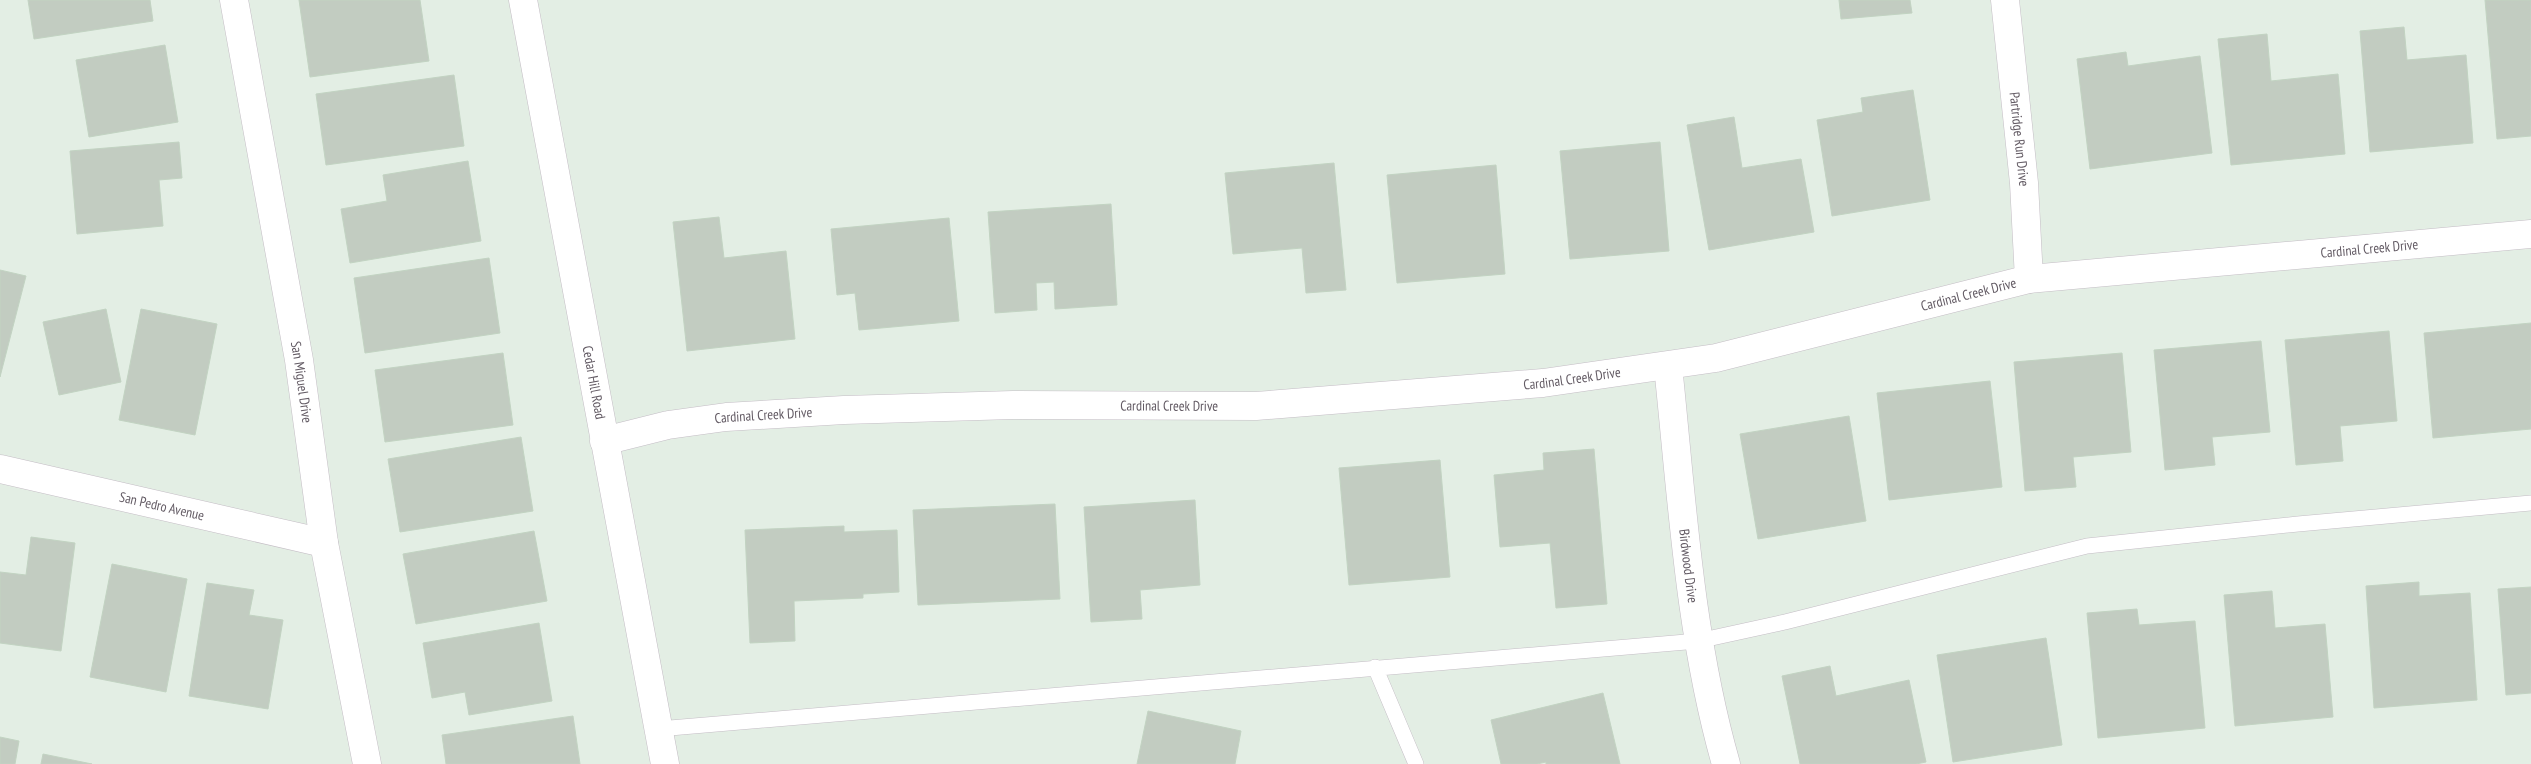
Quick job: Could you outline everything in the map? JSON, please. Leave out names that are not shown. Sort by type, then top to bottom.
[{"type":"street","name":"San Miguel Drive","points":[[234,0],[299,360],[324,543],[367,764]]},
{"type":"street","name":"Cedar Hill Road","points":[[523,0],[665,764]]},
{"type":"street","name":"Partridge Run Drive","points":[[2005,0],[2024,183],[2030,279]]},
{"type":"street","name":"Cardinal Creek Drive","points":[[604,441],[668,425],[726,417],[844,410],[1013,405],[1256,406],[1543,384],[1716,358],[1790,341],[1859,321],[2030,279],[2531,234]]},
{"type":"street","name":"Birdwood Drive","points":[[1668,366],[1698,641],[1712,716],[1726,764]]},
{"type":"street","name":"San Pedro Avenue","points":[[0,469],[324,543]]},
{"type":"lane","points":[[658,729],[1698,641],[1785,622],[2088,546],[2298,524],[2531,503]]},
{"type":"lane","points":[[1375,667],[1416,764]]},
{"type":"building","points":[[28,0],[150,0],[153,21],[34,39]]},
{"type":"building","points":[[299,0],[420,0],[429,61],[310,77]]},
{"type":"building","points":[[1839,0],[1910,0],[1912,13],[1841,19]]},
{"type":"building","points":[[2485,0],[2531,0],[2531,136],[2497,139]]},
{"type":"building","points":[[2404,27],[2407,60],[2466,55],[2473,143],[2370,152],[2360,31]]},
{"type":"building","points":[[2267,34],[2271,81],[2338,74],[2345,154],[2231,165],[2218,39]]},
{"type":"building","points":[[165,45],[178,122],[89,137],[76,60]]},
{"type":"building","points":[[2126,52],[2128,66],[2200,56],[2212,153],[2090,169],[2077,59]]},
{"type":"building","points":[[454,75],[464,146],[326,165],[316,94]]},
{"type":"building","points":[[1913,90],[1930,200],[1832,216],[1817,120],[1863,112],[1861,98]]},
{"type":"building","points":[[1734,117],[1742,168],[1801,159],[1814,232],[1709,250],[1687,125]]},
{"type":"building","points":[[179,142],[182,178],[159,180],[163,226],[77,234],[70,151]]},
{"type":"building","points":[[1660,142],[1669,251],[1570,259],[1560,151]]},
{"type":"building","points":[[468,161],[481,241],[350,263],[341,209],[387,201],[383,175]]},
{"type":"building","points":[[1334,163],[1346,290],[1306,293],[1302,248],[1233,254],[1225,173]]},
{"type":"building","points":[[1496,165],[1505,274],[1397,283],[1387,175]]},
{"type":"building","points":[[1111,204],[1117,305],[1055,309],[1054,282],[1036,283],[1037,310],[995,313],[988,212]]},
{"type":"building","points":[[719,217],[724,258],[786,251],[795,339],[687,351],[673,222]]},
{"type":"building","points":[[949,218],[959,321],[859,330],[855,293],[837,295],[831,229]]},
{"type":"building","points":[[489,258],[500,333],[365,353],[354,278]]},
{"type":"building","points":[[0,270],[26,276],[0,377]]},
{"type":"building","points":[[106,309],[121,382],[59,395],[43,322]]},
{"type":"building","points":[[141,309],[217,324],[195,435],[119,420]]},
{"type":"building","points":[[2531,323],[2531,429],[2433,438],[2424,333]]},
{"type":"building","points":[[2389,331],[2397,421],[2340,426],[2343,461],[2296,465],[2285,340]]},
{"type":"building","points":[[2261,341],[2270,432],[2212,437],[2215,465],[2165,470],[2154,350]]},
{"type":"building","points":[[503,353],[513,425],[385,442],[375,370]]},
{"type":"building","points":[[2122,353],[2131,452],[2073,457],[2076,487],[2025,491],[2014,362]]},
{"type":"building","points":[[1990,381],[2002,487],[1889,500],[1877,393]]},
{"type":"building","points":[[1849,416],[1866,521],[1758,539],[1740,434]]},
{"type":"building","points":[[521,437],[533,511],[400,532],[388,459]]},
{"type":"building","points":[[1594,449],[1607,604],[1556,608],[1550,543],[1500,547],[1494,475],[1544,470],[1543,453]]},
{"type":"building","points":[[1440,460],[1450,577],[1349,585],[1339,468]]},
{"type":"building","points":[[1195,500],[1200,585],[1140,590],[1142,619],[1091,622],[1084,507]]},
{"type":"building","points":[[1055,504],[1060,599],[918,605],[913,510]]},
{"type":"building","points":[[844,526],[844,532],[897,530],[899,592],[863,594],[863,598],[794,601],[795,641],[750,643],[745,530]]},
{"type":"building","points":[[534,531],[547,601],[416,624],[403,554]]},
{"type":"building","points":[[31,537],[75,543],[61,651],[0,643],[0,572],[26,575]]},
{"type":"building","points":[[112,564],[187,579],[166,692],[90,677]]},
{"type":"building","points":[[2419,582],[2419,596],[2470,593],[2477,700],[2374,708],[2366,586]]},
{"type":"building","points":[[207,583],[254,590],[249,615],[283,620],[268,709],[189,696]]},
{"type":"building","points":[[2531,587],[2531,693],[2506,695],[2498,589]]},
{"type":"building","points":[[2272,591],[2275,628],[2325,624],[2333,717],[2235,726],[2224,595]]},
{"type":"building","points":[[2137,609],[2139,625],[2195,621],[2205,728],[2098,738],[2087,613]]},
{"type":"building","points":[[539,623],[552,701],[469,715],[465,692],[432,698],[423,643]]},
{"type":"building","points":[[2046,638],[2062,745],[1953,762],[1937,655]]},
{"type":"building","points":[[1830,666],[1836,696],[1909,680],[1926,762],[1916,764],[1800,764],[1782,676]]},
{"type":"building","points":[[1603,693],[1620,764],[1546,764],[1546,762],[1537,764],[1501,764],[1491,720]]},
{"type":"building","points":[[1148,711],[1241,731],[1235,764],[1137,764]]},
{"type":"building","points":[[573,716],[580,764],[446,764],[442,735]]},
{"type":"building","points":[[0,737],[19,741],[15,764],[0,764]]},
{"type":"building","points":[[43,754],[92,764],[41,764]]}]
